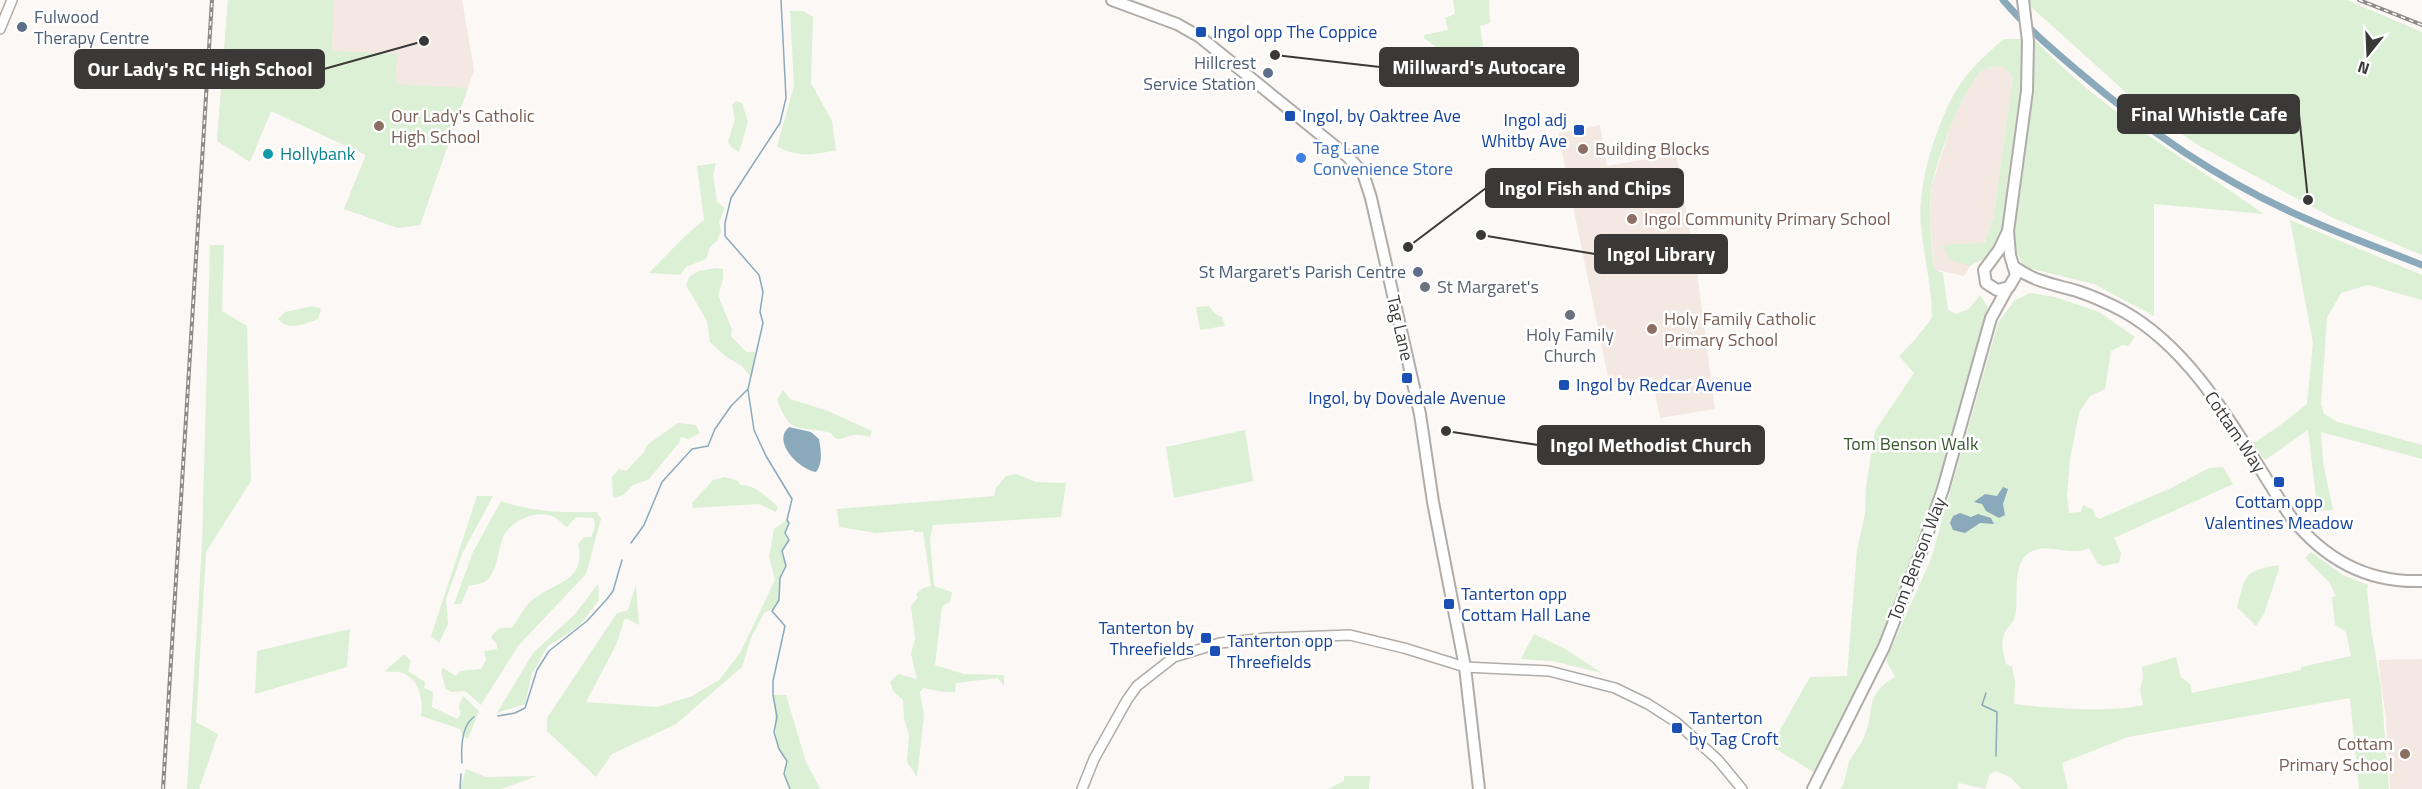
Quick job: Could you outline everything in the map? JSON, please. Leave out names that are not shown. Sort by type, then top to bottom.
[{"type":"main road","name":"Tag Lane","points":[[1112,0],[1167,20],[1200,37],[1347,156],[1363,173],[1371,198],[1420,414],[1433,502],[1466,667],[1479,789]]},
{"type":"main road","points":[[2008,231],[1983,274],[1988,286],[1997,290],[2008,288],[2015,280],[2008,248],[2008,231],[2025,114],[2028,41],[2023,0]]},
{"type":"main road","points":[[1991,261],[2005,259],[2013,265]]},
{"type":"main road","name":"Cottam Way","points":[[2013,265],[2040,282],[2081,292],[2112,305],[2148,327],[2172,347],[2194,370],[2291,517],[2308,538],[2324,551],[2341,564],[2365,574],[2397,581],[2422,581]]},
{"type":"main road","name":"Cottam Way","points":[[2008,288],[2040,282]]},
{"type":"main road","name":"Tom Benson Way","points":[[1988,286],[1991,318]]},
{"type":"main road","name":"Tom Benson Way","points":[[1814,788],[1884,647],[1920,555],[1943,489],[1991,318],[2008,288]]},
{"type":"street","points":[[0,29],[12,0]]},
{"type":"street","points":[[1082,789],[1094,759],[1137,686],[1174,657],[1203,647],[1267,638],[1350,635],[1404,648],[1466,667],[1549,671],[1615,688],[1662,712],[1687,730],[1718,760],[1742,789]]},
{"type":"shaded area","name":"Our Lady's Catholic High School","points":[[228,0],[462,0],[474,70],[420,225],[398,228],[344,209],[366,155],[271,111],[250,162],[217,141]]},
{"type":"shaded area","points":[[2003,66],[2013,77],[1993,219],[1982,247],[1964,276],[1934,269],[1930,219],[1932,185],[1953,119],[1972,82],[1984,69]]},
{"type":"shaded area","points":[[1600,125],[1607,166],[1676,154],[1696,265],[1715,409],[1660,418],[1652,377],[1610,386],[1558,133]]},
{"type":"shaded area","name":"Cottam Primary School","points":[[2422,659],[2422,789],[2390,789],[2386,718],[2378,660]]},
{"type":"green space","name":"Our Lady's Catholic High School","points":[[228,0],[333,0],[332,51],[397,54],[395,84],[468,88],[420,225],[398,228],[344,209],[366,155],[271,111],[250,162],[217,141]]},
{"type":"green space","points":[[1453,0],[1489,0],[1490,23],[1480,26],[1483,46],[1444,53],[1424,38],[1424,35],[1448,30],[1445,18],[1455,14]]},
{"type":"green space","points":[[2030,0],[2347,0],[2422,32],[2422,255],[2333,218],[2198,145],[2140,105],[2030,6]]},
{"type":"green space","points":[[790,11],[803,11],[813,17],[811,83],[832,121],[836,150],[798,154],[777,146],[794,86]]},
{"type":"green space","name":"Tom Benson Walk","points":[[2004,39],[2021,39],[2023,74],[2020,114],[2004,228],[1990,256],[1969,266],[1949,259],[1943,245],[1984,243],[1993,219],[2013,77],[2003,66],[1985,69],[1977,76],[1960,104],[1935,175],[1930,206],[1934,269],[1943,273],[1948,310],[1956,314],[1969,309],[1980,295],[1988,307],[1975,365],[1916,555],[1880,649],[1815,773],[1771,746],[1810,677],[1847,676],[1857,550],[1865,514],[1866,487],[1875,431],[1914,373],[1899,356],[1932,318],[1920,211],[1929,158],[1947,108],[1964,78]]},
{"type":"green space","points":[[2034,39],[2115,111],[2264,214],[2154,204],[2154,316],[2094,284],[2024,267],[2018,255],[2008,247],[2023,158]]},
{"type":"green space","points":[[736,101],[742,103],[748,122],[739,152],[728,142],[735,119],[732,105]]},
{"type":"green space","points":[[716,163],[713,175],[717,202],[725,208],[719,222],[721,231],[717,241],[710,247],[706,259],[686,267],[680,275],[649,273],[704,220],[697,166]]},
{"type":"green space","points":[[2290,220],[2422,275],[2422,300],[2368,285],[2341,293],[2327,318],[2321,404],[2324,414],[2338,422],[2422,445],[2422,459],[2321,432],[2323,462],[2333,510],[2321,511],[2316,497],[2308,430],[2265,460],[2252,444],[2307,404],[2313,343]]},
{"type":"green space","points":[[210,245],[224,245],[222,311],[247,326],[251,481],[206,552],[196,722],[218,734],[199,789],[187,789],[202,546]]},
{"type":"green space","points":[[723,269],[723,279],[718,295],[732,330],[731,336],[746,352],[755,352],[751,377],[742,366],[725,356],[710,342],[707,321],[686,285],[689,277],[699,271]]},
{"type":"green space","points":[[2030,293],[2055,297],[2099,312],[2135,337],[2128,346],[2122,345],[2111,351],[2105,389],[2090,396],[2079,413],[2070,459],[2067,495],[2069,513],[2081,512],[2083,505],[2093,510],[2099,519],[2171,488],[2209,468],[2223,467],[2233,484],[2114,538],[2121,553],[2119,563],[2103,566],[2097,563],[2089,548],[2076,551],[2048,548],[2035,550],[2027,555],[2022,561],[2017,579],[2015,617],[2002,641],[2006,664],[2012,667],[2015,681],[2014,704],[2097,709],[2143,705],[2140,690],[2143,678],[2142,667],[2176,657],[2181,677],[2190,684],[2192,693],[2301,670],[2301,667],[2351,656],[2346,632],[2335,625],[2332,598],[2336,596],[2329,582],[2305,558],[2311,552],[2343,575],[2368,585],[2371,629],[2381,687],[2389,789],[2359,789],[2350,698],[2128,737],[2062,763],[2068,789],[2022,789],[2010,777],[1996,771],[1990,774],[1985,789],[1959,783],[1957,789],[1841,789],[1849,762],[1863,740],[1874,697],[1878,690],[1895,677],[1886,660],[1931,559],[1998,323],[2014,301]]},
{"type":"green space","points":[[313,306],[321,309],[318,319],[313,321],[292,326],[278,319],[285,312]]},
{"type":"green space","points":[[1209,306],[1215,314],[1222,317],[1225,326],[1200,330],[1196,307]]},
{"type":"green space","points":[[783,390],[790,399],[828,411],[872,431],[870,437],[856,435],[836,439],[831,433],[792,425],[782,412],[777,400]]},
{"type":"green space","points":[[678,423],[696,425],[700,433],[689,439],[681,437],[679,443],[648,480],[633,485],[623,495],[613,498],[612,477],[619,469],[626,471],[644,452],[647,445]]},
{"type":"green space","points":[[1245,430],[1253,481],[1174,498],[1166,447]]},
{"type":"green space","points":[[1016,474],[1036,482],[1066,483],[1061,517],[933,525],[930,539],[934,586],[952,592],[950,602],[942,606],[935,665],[964,674],[1004,675],[1004,686],[998,678],[956,683],[955,692],[924,688],[920,692],[924,715],[917,777],[907,762],[909,735],[904,719],[903,700],[893,691],[890,682],[898,674],[917,679],[911,654],[915,639],[911,606],[918,597],[916,594],[923,588],[931,586],[923,532],[913,530],[876,533],[839,527],[837,509],[994,496],[996,488],[1006,476]]},
{"type":"green space","points":[[725,477],[761,492],[778,507],[776,512],[759,504],[693,508],[692,503],[713,480]]},
{"type":"green space","points":[[477,496],[493,496],[462,554],[446,599],[448,624],[439,643],[431,636]]},
{"type":"green space","points":[[501,501],[524,508],[548,511],[597,512],[601,519],[586,574],[518,646],[481,705],[465,691],[451,692],[446,689],[441,672],[443,668],[456,676],[460,671],[481,669],[486,660],[484,651],[497,649],[497,644],[491,638],[495,632],[502,628],[512,628],[528,604],[572,575],[580,557],[578,544],[584,537],[591,537],[595,527],[594,518],[576,517],[567,527],[554,517],[545,515],[538,514],[524,518],[506,531],[490,577],[483,582],[469,586],[461,604],[454,604],[473,552]]},
{"type":"green space","points":[[787,520],[789,523],[785,533],[789,540],[782,551],[786,566],[780,578],[779,600],[772,609],[764,613],[751,638],[742,667],[676,724],[612,754],[596,777],[547,731],[547,718],[617,613],[628,610],[636,585],[639,625],[625,618],[616,645],[586,702],[657,707],[692,696],[719,680],[740,653],[775,580],[769,557],[774,529]]},
{"type":"green space","points":[[2278,565],[2279,569],[2264,614],[2256,626],[2237,607],[2245,581],[2248,576],[2258,570]]},
{"type":"green space","points":[[598,584],[599,600],[579,626],[547,647],[532,674],[525,704],[497,713],[533,653],[575,614]]},
{"type":"green space","points":[[350,629],[347,667],[255,694],[257,651]]},
{"type":"green space","points":[[1534,634],[1565,649],[1602,673],[1552,661],[1521,659]]},
{"type":"green space","points":[[404,654],[411,661],[408,671],[425,682],[424,688],[433,692],[432,707],[457,719],[461,714],[459,707],[463,696],[479,711],[468,739],[463,736],[460,729],[421,716],[421,696],[416,683],[406,674],[385,671]]},
{"type":"green space","points":[[773,695],[786,695],[806,762],[820,789],[791,789],[787,782],[787,761],[776,737]]},
{"type":"green space","points":[[466,769],[486,777],[537,776],[501,789],[460,789]]},
{"type":"green space","points":[[1344,776],[1370,776],[1369,789],[1328,789],[1344,781]]},
{"type":"water","points":[[789,427],[811,432],[819,439],[821,461],[816,472],[802,466],[785,447],[784,433]]},
{"type":"water","points":[[2003,487],[2008,489],[2003,504],[2005,515],[1999,518],[1986,511],[1982,504],[1974,502],[1985,494],[1997,496]]},
{"type":"water","points":[[1960,513],[1971,517],[1978,514],[1991,518],[1994,524],[1980,523],[1965,533],[1953,530],[1950,523],[1953,516]]},
{"type":"waterway","points":[[631,543],[644,525],[662,482],[692,449],[708,446],[715,429],[731,406],[748,389],[763,323],[760,312],[763,292],[759,275],[725,236],[725,223],[731,198],[780,123],[786,98],[781,0]]},
{"type":"waterway","points":[[2003,0],[2039,38],[2103,92],[2152,130],[2204,165],[2304,218],[2422,265]]},
{"type":"waterway","points":[[748,390],[754,430],[766,456],[792,499],[787,520],[789,523],[785,533],[789,540],[782,551],[786,566],[780,578],[779,600],[772,611],[785,626],[773,681],[777,717],[774,732],[779,749],[787,761],[784,774],[790,789]]},
{"type":"waterway","points":[[498,716],[515,713],[525,708],[537,670],[549,651],[587,621],[607,599],[613,591],[622,560]]},
{"type":"waterway","points":[[1986,693],[1982,705],[1997,712],[1996,756]]},
{"type":"waterway","points":[[462,763],[464,732],[474,717]]},
{"type":"waterway","points":[[460,789],[461,774]]},
{"type":"railway","points":[[163,789],[212,0]]},
{"type":"railway","points":[[2359,0],[2422,25]]},
{"type":"place","name":"Fulwood Therapy Centre","points":[[22,27]]},
{"type":"place","name":"Ingol opp The Coppice","points":[[1201,32]]},
{"type":"place","name":"Our Lady's RC High School","points":[[424,41]]},
{"type":"place","name":"Millward's Autocare","points":[[1275,55]]},
{"type":"place","name":"Hillcrest Service Station","points":[[1268,73]]},
{"type":"place","name":"Ingol, by Oaktree Ave","points":[[1290,116]]},
{"type":"place","name":"Our Lady's Catholic High School","points":[[379,126]]},
{"type":"place","name":"Ingol adj Whitby Ave","points":[[1579,130]]},
{"type":"place","name":"Building Blocks","points":[[1583,149]]},
{"type":"place","name":"Hollybank","points":[[268,154]]},
{"type":"place","name":"Tag Lane Convenience Store","points":[[1301,158]]},
{"type":"place","name":"Final Whistle Cafe","points":[[2308,200]]},
{"type":"place","name":"Ingol Community Primary School","points":[[1632,219]]},
{"type":"place","name":"Ingol Library","points":[[1481,235]]},
{"type":"place","name":"Ingol Fish and Chips","points":[[1408,247]]},
{"type":"place","name":"St Margaret's Parish Centre","points":[[1418,272]]},
{"type":"place","name":"St Margaret's","points":[[1425,287]]},
{"type":"place","name":"Holy Family Church","points":[[1570,315]]},
{"type":"place","name":"Holy Family Catholic Primary School","points":[[1652,329]]},
{"type":"place","name":"Ingol, by Dovedale Avenue","points":[[1407,378]]},
{"type":"place","name":"Ingol by Redcar Avenue","points":[[1564,385]]},
{"type":"place","name":"Ingol Methodist Church","points":[[1446,431]]},
{"type":"place","name":"Cottam opp Valentines Meadow","points":[[2279,482]]},
{"type":"place","name":"Tanterton opp Cottam Hall Lane","points":[[1449,604]]},
{"type":"place","name":"Tanterton by Threefields","points":[[1206,638]]},
{"type":"place","name":"Tanterton opp Threefields","points":[[1215,651]]},
{"type":"place","name":"Tanterton by Tag Croft","points":[[1677,728]]},
{"type":"place","name":"Cottam Primary School","points":[[2405,754]]}]
